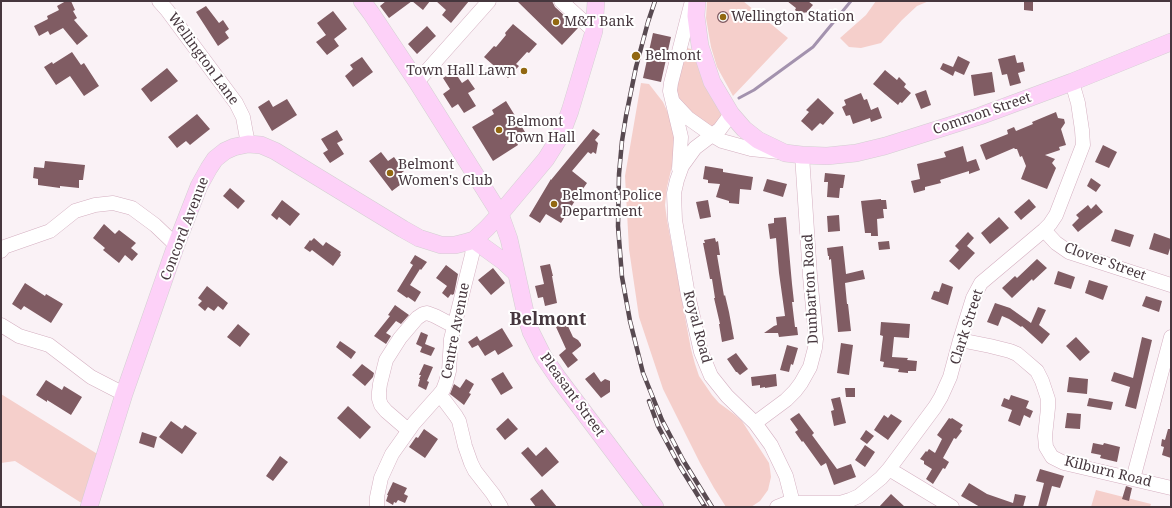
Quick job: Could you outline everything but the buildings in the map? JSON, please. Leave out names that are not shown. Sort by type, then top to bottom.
[{"type":"main road","name":"Pleasant Street","points":[[362,1],[417,82],[500,214],[509,239],[526,316],[536,344],[550,367],[655,507]]},
{"type":"main road","name":"Concord Avenue","points":[[89,507],[124,394],[176,245],[199,186],[215,159],[225,151],[234,147],[248,144],[261,145],[275,151],[396,225],[426,241],[449,245],[462,244],[474,240],[500,214],[546,159],[561,135],[570,111],[594,31],[596,1]]},
{"type":"main road","name":"Common Street","points":[[697,1],[696,16],[700,46],[712,82],[731,114],[751,135],[765,144],[785,153],[802,155],[827,156],[856,153],[885,146],[965,121],[1072,82],[1171,42]]},
{"type":"main road","points":[[474,240],[504,261],[517,274]]},
{"type":"street","name":"Wellington Lane","points":[[159,1],[236,102],[243,118],[248,144]]},
{"type":"street","points":[[417,82],[489,1]]},
{"type":"street","points":[[561,1],[594,31]]},
{"type":"street","points":[[672,100],[670,92],[671,83],[692,1]]},
{"type":"street","name":"Clark Street","points":[[777,507],[788,503],[794,505],[835,503],[850,500],[859,496],[881,478],[917,432],[941,397],[952,372],[973,298],[981,284],[1044,230],[1053,221],[1056,215],[1083,145],[1079,110],[1072,82]]},
{"type":"street","name":"Common Street","points":[[672,100],[688,118],[722,141],[761,151],[785,153]]},
{"type":"street","name":"Royal Road","points":[[672,100],[681,137],[678,173],[674,193],[675,220],[688,295],[701,352],[711,376],[727,396],[755,423],[771,445],[783,468],[794,505]]},
{"type":"street","name":"Royal Road","points":[[678,173],[690,153],[724,125],[731,114]]},
{"type":"street","name":"Dunbarton Road","points":[[755,423],[786,400],[798,387],[810,367],[815,348],[816,339],[810,276],[802,155]]},
{"type":"street","points":[[1,251],[4,247],[50,231],[75,211],[95,205],[114,203],[132,208],[155,225],[176,245]]},
{"type":"street","name":"Clover Street","points":[[1044,230],[1056,243],[1069,252],[1171,286]]},
{"type":"street","name":"Centre Avenue","points":[[377,502],[383,472],[392,454],[408,430],[443,390],[448,376],[451,339],[472,255],[474,240]]},
{"type":"street","points":[[408,430],[386,411],[381,405],[379,399],[378,392],[386,360],[400,338],[417,318],[423,314],[427,313],[435,316],[454,326]]},
{"type":"street","points":[[1,325],[19,336],[49,345],[91,376],[124,394]]},
{"type":"street","points":[[1134,479],[1171,337]]},
{"type":"street","name":"Kilburn Road","points":[[960,340],[1010,351],[1017,354],[1036,372],[1042,381],[1048,399],[1045,436],[1046,446],[1052,457],[1064,464],[1171,488]]},
{"type":"street","points":[[438,396],[444,400],[459,421],[471,463],[501,507]]},
{"type":"street","points":[[889,469],[952,507]]},
{"type":"shaded area","points":[[707,1],[743,1],[788,38],[733,96],[717,67],[711,47],[706,18]]},
{"type":"shaded area","points":[[876,1],[929,1],[917,6],[881,43],[861,48],[849,47],[840,38],[866,15]]},
{"type":"shaded area","points":[[687,48],[693,51],[707,90],[720,111],[722,118],[714,126],[710,126],[687,110],[676,94],[685,49]]},
{"type":"shaded area","points":[[641,83],[649,84],[663,102],[675,136],[673,162],[667,187],[665,205],[691,349],[699,376],[719,403],[742,421],[769,463],[771,477],[768,490],[760,501],[751,507],[726,507],[714,488],[663,389],[639,317],[629,249],[625,176]]},
{"type":"shaded area","points":[[1,394],[99,455],[83,504],[15,461],[1,463]]},
{"type":"shaded area","points":[[1096,490],[1151,504],[1150,507],[1091,507]]},
{"type":"waterway","points":[[739,98],[754,90],[813,47],[851,1]]},
{"type":"railway","points":[[655,1],[636,67],[622,141],[619,174],[618,226],[622,277],[630,321],[643,373],[662,420],[683,460],[712,507]]},
{"type":"railway","points":[[649,401],[658,426],[679,465],[705,507]]},
{"type":"place","name":"Wellington Station","points":[[723,17]]},
{"type":"place","name":"M&T Bank","points":[[556,22]]},
{"type":"place","name":"Belmont","points":[[636,56]]},
{"type":"place","name":"Town Hall Lawn","points":[[524,71]]},
{"type":"place","name":"Belmont Town Hall","points":[[499,130]]},
{"type":"place","name":"Belmont Women's Club","points":[[390,173]]},
{"type":"place","name":"Belmont Police Department","points":[[554,204]]},
{"type":"district","name":"Belmont","points":[[548,320]]}]
